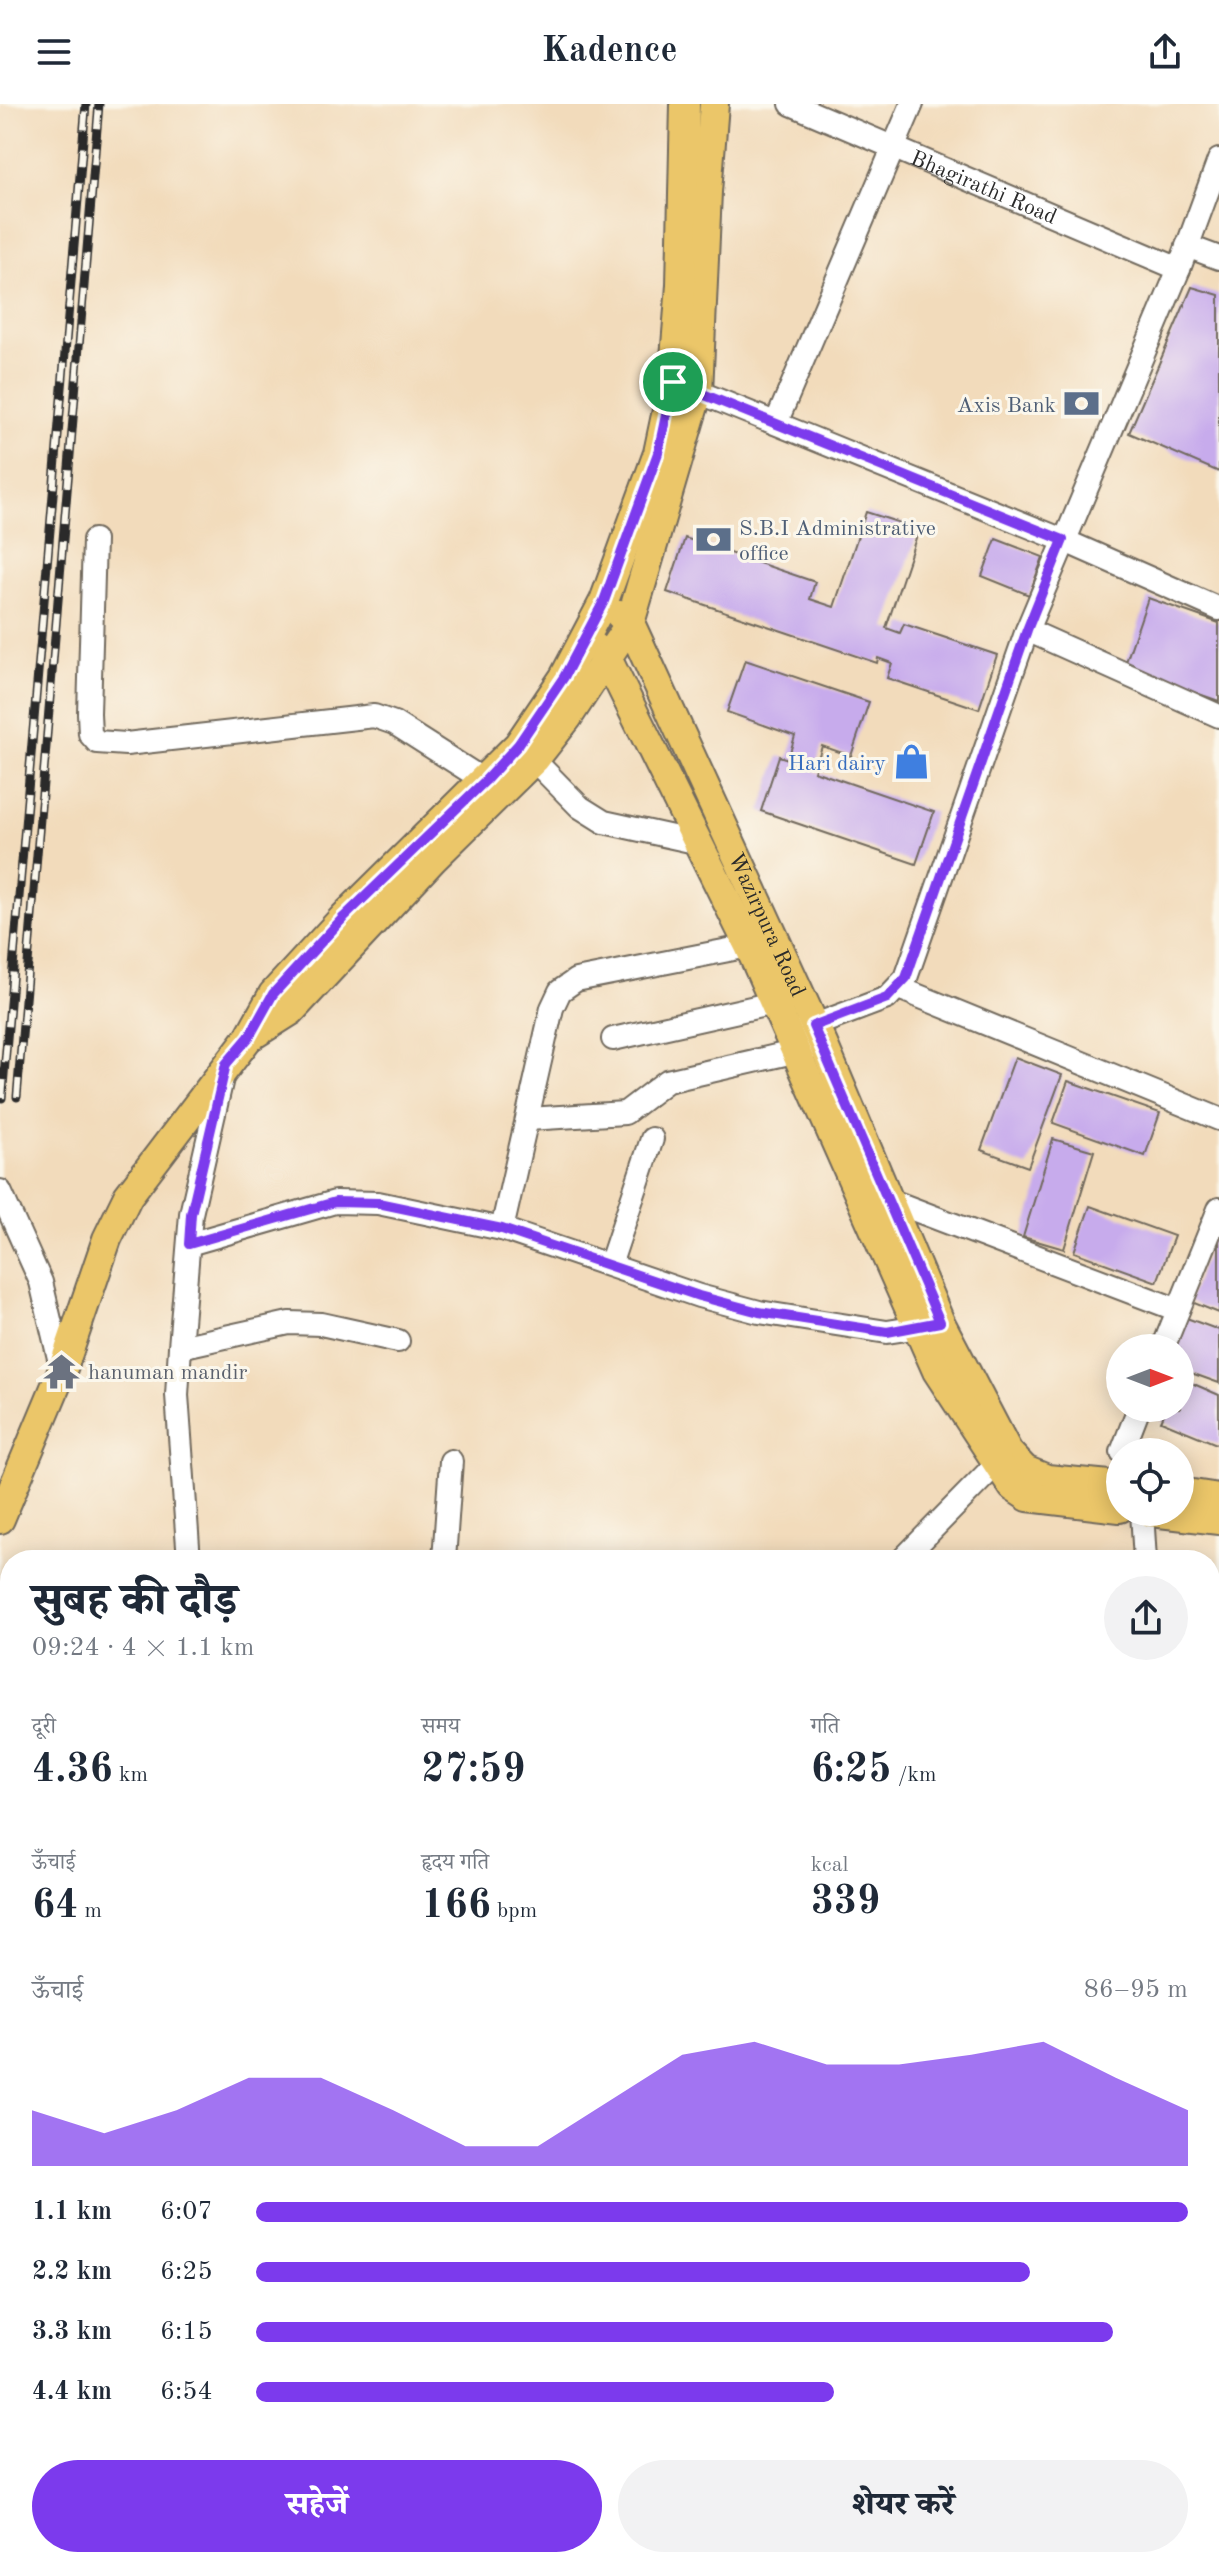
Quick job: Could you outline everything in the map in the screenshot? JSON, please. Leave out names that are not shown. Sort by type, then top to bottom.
[{"type":"main road","points":[[249,1037],[291,1011],[433,859],[526,752],[604,601],[658,453],[686,387],[681,285],[685,104]]},
{"type":"main road","points":[[0,1519],[62,1371],[107,1239],[128,1196],[249,1037],[273,994],[344,917],[485,781],[568,717],[630,623],[686,387],[714,104]]},
{"type":"main road","name":"Wazirpura Road","points":[[604,601],[630,623],[787,1000],[930,1325],[1002,1457],[1047,1479],[1106,1491]]},
{"type":"main road","name":"Wazirpura Road","points":[[585,639],[607,658],[695,842],[749,946],[787,1000]]},
{"type":"main road","name":"Wazirpura Road","points":[[806,1040],[889,1200],[930,1325]]},
{"type":"main road","points":[[1194,1494],[1219,1498]]},
{"type":"main road","points":[[1194,1517],[1219,1520]]},
{"type":"street","name":"Bhagirathi Road","points":[[791,104],[1179,269]]},
{"type":"street","points":[[776,423],[912,104]]},
{"type":"street","points":[[528,1119],[625,1113],[667,1081],[806,1040],[887,998],[899,988],[912,965],[1027,630],[1179,269],[1219,160]]},
{"type":"street","points":[[1187,246],[1219,258]]},
{"type":"street","points":[[686,387],[1063,540],[1219,609]]},
{"type":"street","points":[[94,540],[89,713],[90,734],[97,742],[126,744],[374,716],[394,723],[485,781]]},
{"type":"street","points":[[1027,630],[1219,716]]},
{"type":"street","points":[[526,752],[580,807],[604,822],[695,842]]},
{"type":"street","points":[[502,1229],[552,1008],[569,983],[749,946]]},
{"type":"street","points":[[899,988],[1219,1119]]},
{"type":"street","points":[[613,1039],[787,1000]]},
{"type":"street","points":[[188,1550],[177,1395],[180,1347],[191,1214],[226,1064]]},
{"type":"street","points":[[610,1265],[652,1139]]},
{"type":"street","points":[[0,1191],[41,1282],[62,1371]]},
{"type":"street","points":[[889,1200],[1178,1310]]},
{"type":"street","points":[[189,1244],[335,1202],[378,1203],[502,1229],[699,1296],[759,1312],[873,1331],[930,1325]]},
{"type":"street","points":[[1169,1334],[1219,1209]]},
{"type":"street","points":[[180,1347],[289,1323],[321,1324],[398,1341]]},
{"type":"street","points":[[912,1550],[1002,1457]]},
{"type":"street","points":[[445,1550],[451,1461]]},
{"type":"street","points":[[1143,1526],[1144,1550]]},
{"type":"building","points":[[1192,287],[1219,295],[1219,472],[1129,433]]},
{"type":"building","points":[[866,512],[919,529],[886,628],[900,633],[904,624],[997,655],[979,709],[887,678],[892,663],[878,658],[877,663],[667,592],[685,538],[815,582],[810,599],[834,607]]},
{"type":"building","points":[[996,539],[1043,557],[1029,595],[982,576]]},
{"type":"building","points":[[1148,598],[1219,623],[1219,701],[1124,668]]},
{"type":"building","points":[[745,660],[869,702],[851,756],[822,746],[814,771],[934,812],[916,864],[761,811],[779,756],[788,759],[795,736],[727,712]]},
{"type":"building","points":[[1015,1057],[1062,1075],[1028,1167],[981,1150]]},
{"type":"building","points":[[1068,1081],[1160,1113],[1145,1156],[1053,1123]]},
{"type":"building","points":[[1053,1139],[1094,1151],[1064,1249],[1023,1237]]},
{"type":"building","points":[[1090,1206],[1174,1236],[1157,1282],[1074,1252]]},
{"type":"building","points":[[1219,1220],[1219,1313],[1189,1301]]},
{"type":"building","points":[[1181,1316],[1219,1330],[1219,1383],[1194,1374],[1194,1334],[1174,1334]]},
{"type":"building","points":[[1194,1384],[1219,1395],[1219,1445],[1163,1422],[1194,1422]]},
{"type":"railway","points":[[2,1098],[86,104]]},
{"type":"railway","points":[[17,1097],[99,104]]},
{"type":"place","name":"Axis Bank","points":[[1082,404]]},
{"type":"place","name":"S.B.I Administrative office","points":[[713,540]]},
{"type":"place","name":"Hari dairy","points":[[912,762]]},
{"type":"place","name":"hanuman mandir","points":[[62,1371]]},
{"type":"route","points":[[673,382],[1063,540],[1027,630],[906,978],[887,998],[813,1026],[940,1322],[887,1332],[759,1312],[699,1296],[502,1229],[378,1203],[335,1202],[189,1244],[191,1214],[226,1064],[249,1037],[273,994],[344,917],[485,781],[518,745],[564,677],[604,601],[658,453],[673,382]]}]
